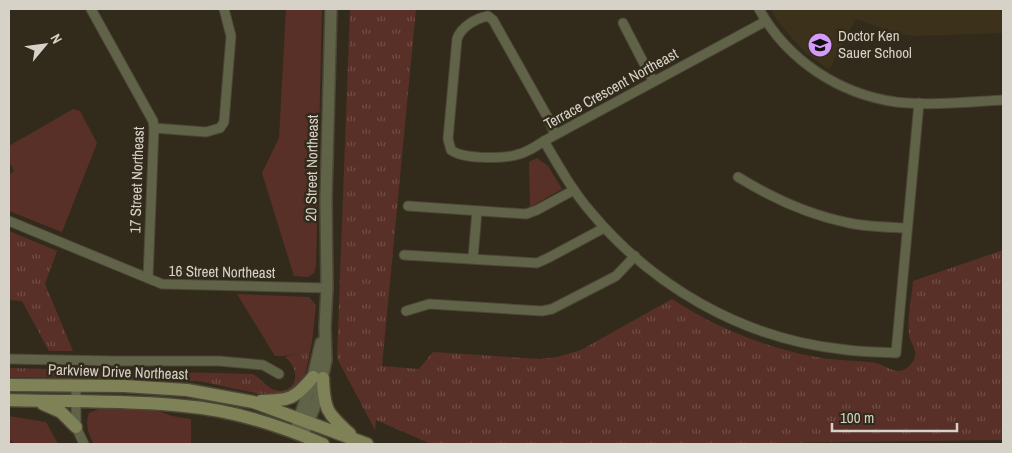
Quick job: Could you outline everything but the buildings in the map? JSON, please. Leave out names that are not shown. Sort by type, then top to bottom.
[{"type":"main road","points":[[253,402],[292,398],[318,377],[327,410],[337,423],[361,442]]},
{"type":"main road","name":"Parkview Drive Northeast","points":[[9,385],[124,386],[187,390],[253,402],[361,442]]},
{"type":"main road","name":"Parkview Drive Northeast","points":[[9,400],[127,402],[185,406],[220,411],[262,421],[323,444]]},
{"type":"main road","points":[[34,401],[61,412],[76,427]]},
{"type":"street","name":"17 Street Northeast","points":[[91,9],[153,121],[148,278]]},
{"type":"street","points":[[154,128],[206,132],[220,128],[224,122],[231,36],[224,9]]},
{"type":"street","name":"20 Street Northeast","points":[[299,434],[304,420],[318,398],[318,377],[325,327],[331,9]]},
{"type":"street","points":[[759,9],[785,45],[798,58],[828,79],[855,91],[876,98],[898,102],[1003,100]]},
{"type":"street","points":[[544,141],[524,153],[505,157],[460,155],[451,150],[448,139],[458,39],[465,27],[483,17],[488,16],[493,20],[534,92],[555,134]]},
{"type":"street","name":"Terrace Crescent Northeast","points":[[766,21],[544,141],[574,190],[604,228],[657,275],[699,304],[753,328],[818,346],[840,350],[896,353],[919,103]]},
{"type":"street","points":[[623,23],[653,81]]},
{"type":"street","points":[[738,177],[779,200],[809,212],[854,224],[907,228]]},
{"type":"street","points":[[408,206],[526,214],[574,190]]},
{"type":"street","points":[[473,258],[476,211]]},
{"type":"street","name":"16 Street Northeast","points":[[9,222],[162,284],[327,288]]},
{"type":"street","points":[[404,255],[536,263],[604,228]]},
{"type":"street","points":[[406,311],[429,304],[542,311],[552,309],[609,280],[623,270],[635,256]]},
{"type":"street","name":"Parkview Drive Northeast","points":[[9,359],[219,361],[263,365],[279,374]]},
{"type":"street","points":[[76,385],[76,427],[84,444]]},
{"type":"shaded area","name":"Doctor Ken Sauer School","points":[[771,9],[1003,9],[1003,33],[914,36],[894,33],[856,19],[829,70],[806,53],[776,19]]},
{"type":"green space","points":[[286,9],[322,9],[316,266],[314,273],[308,277],[294,276],[262,173],[279,138]]},
{"type":"green space","points":[[350,9],[416,9],[382,366],[419,369],[433,352],[540,359],[557,357],[581,350],[672,299],[722,327],[774,347],[819,358],[876,363],[893,370],[902,371],[910,365],[915,357],[909,328],[913,281],[1003,250],[1003,440],[681,444],[431,444],[376,420],[375,430],[337,358]]},
{"type":"green space","points":[[73,109],[80,111],[97,143],[62,232],[9,211],[9,175],[14,171],[9,161],[9,146]]},
{"type":"green space","points":[[537,158],[548,166],[562,189],[530,207],[529,162]]},
{"type":"green space","points":[[9,231],[57,251],[45,284],[73,351],[49,351],[22,301],[9,300]]},
{"type":"green space","points":[[237,294],[309,297],[316,305],[312,342],[304,349],[295,353],[286,356],[275,356]]},
{"type":"green space","points":[[312,342],[306,371],[302,383],[296,391],[270,396],[198,381],[9,377],[9,368],[252,374],[272,389],[282,391],[288,389],[295,381],[294,369],[285,357],[300,351]]},
{"type":"green space","points":[[101,408],[156,410],[172,416],[191,419],[191,444],[94,444],[87,421],[89,413]]},
{"type":"green space","points":[[9,416],[46,422],[58,444],[16,444],[9,440]]},
{"type":"place","name":"Doctor Ken Sauer School","points":[[820,45]]}]
